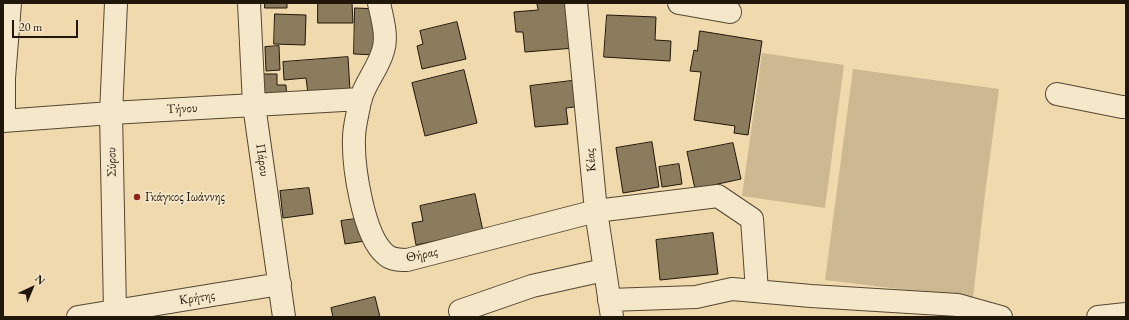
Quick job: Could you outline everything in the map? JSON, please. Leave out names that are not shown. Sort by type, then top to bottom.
[{"type":"street","points":[[4,121],[3,78],[10,3]]},
{"type":"street","name":"Σύρου","points":[[111,314],[111,113],[116,3]]},
{"type":"street","name":"Πάρου","points":[[248,3],[254,105],[284,317]]},
{"type":"street","name":"Θήρας","points":[[379,3],[385,37],[383,51],[361,99],[354,137],[355,170],[360,193],[371,233],[385,254],[397,260],[407,260],[596,211],[718,196],[752,219],[757,291]]},
{"type":"street","name":"Κέας","points":[[576,3],[596,211],[610,309]]},
{"type":"street","points":[[679,3],[730,12]]},
{"type":"street","points":[[1057,94],[1126,107]]},
{"type":"street","name":"Τήνου","points":[[4,121],[111,113],[361,99]]},
{"type":"street","points":[[460,311],[532,286],[604,270]]},
{"type":"street","name":"Κρήτης","points":[[111,314],[280,284]]},
{"type":"street","points":[[610,309],[696,297],[732,288],[811,296],[958,305],[1001,317]]},
{"type":"street","points":[[78,317],[111,314]]},
{"type":"street","points":[[1098,317],[1126,314]]},
{"type":"shaded area","points":[[762,53],[844,65],[825,208],[742,196]]},
{"type":"shaded area","points":[[853,69],[999,89],[973,298],[825,280]]},
{"type":"building","points":[[265,3],[287,3],[287,8],[265,8]]},
{"type":"building","points":[[318,3],[352,3],[353,23],[318,23]]},
{"type":"building","points":[[537,3],[571,3],[574,48],[525,52],[523,32],[516,32],[514,12],[538,10]]},
{"type":"building","points":[[355,8],[378,9],[377,55],[354,54]]},
{"type":"building","points":[[275,14],[306,15],[305,45],[274,44]]},
{"type":"building","points":[[607,15],[656,17],[655,40],[671,41],[670,61],[604,57]]},
{"type":"building","points":[[457,22],[466,59],[422,69],[417,46],[423,44],[420,31]]},
{"type":"building","points":[[700,31],[762,41],[748,135],[734,133],[735,126],[694,120],[701,72],[690,71],[694,50],[697,51]]},
{"type":"building","points":[[279,46],[280,70],[266,71],[265,47]]},
{"type":"building","points":[[348,57],[350,91],[308,94],[306,78],[284,80],[283,62]]},
{"type":"building","points":[[464,70],[477,123],[425,136],[412,83]]},
{"type":"building","points":[[262,74],[277,74],[277,85],[286,85],[287,100],[262,101]]},
{"type":"building","points":[[579,80],[582,106],[566,108],[568,124],[535,127],[530,86]]},
{"type":"building","points":[[652,142],[659,187],[623,193],[616,148]]},
{"type":"building","points":[[733,143],[741,179],[695,189],[687,152]]},
{"type":"building","points":[[679,164],[682,184],[662,187],[659,167]]},
{"type":"building","points":[[309,188],[313,214],[283,218],[280,191]]},
{"type":"building","points":[[475,194],[483,231],[416,245],[412,223],[423,221],[420,206]]},
{"type":"building","points":[[362,218],[365,241],[345,244],[341,221]]},
{"type":"building","points":[[713,233],[718,274],[660,280],[656,240]]},
{"type":"building","points":[[375,297],[380,317],[333,317],[331,308]]},
{"type":"place","name":"Γκάγκος Ιωάννης","points":[[137,197]]}]
